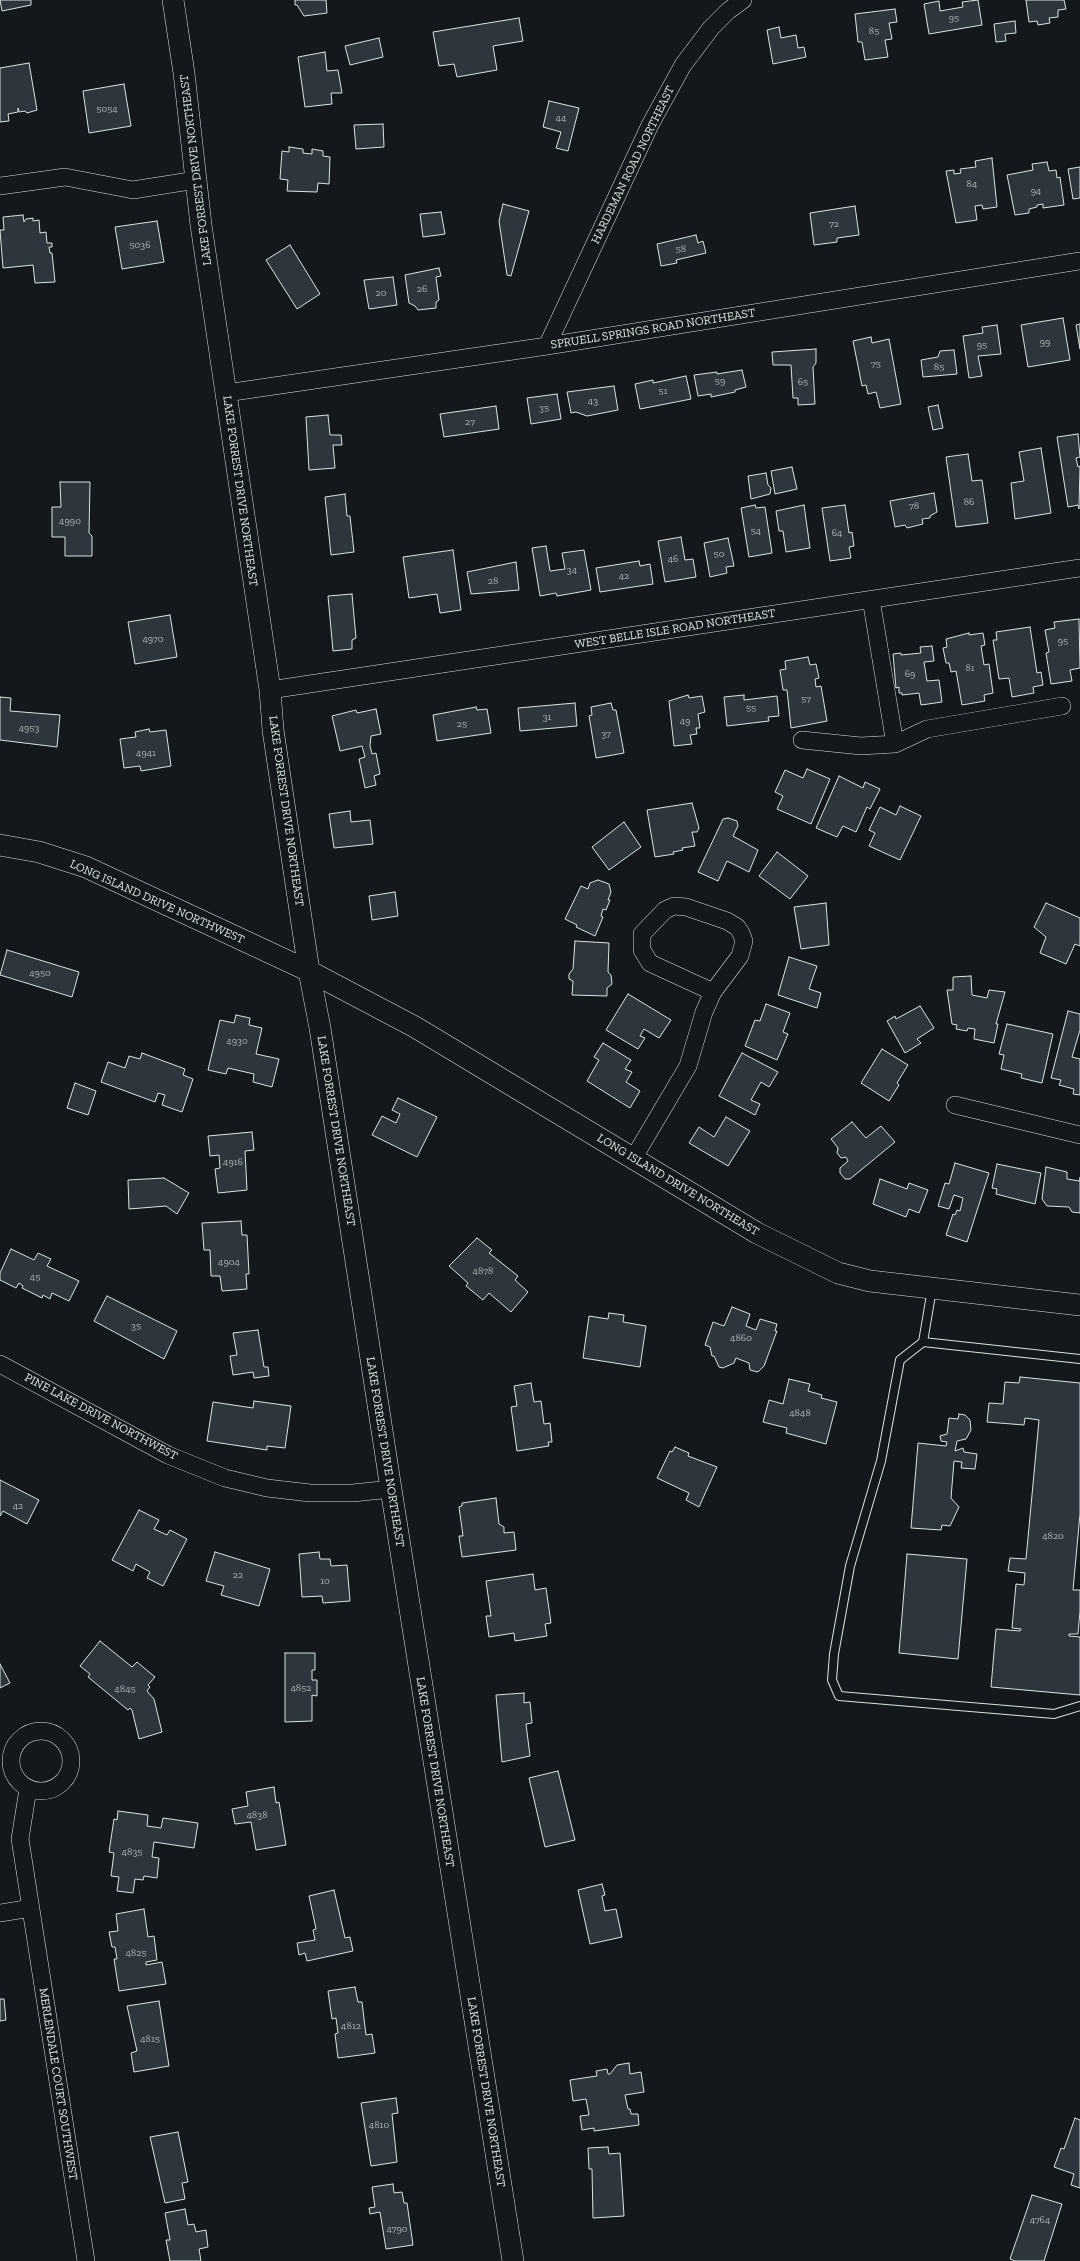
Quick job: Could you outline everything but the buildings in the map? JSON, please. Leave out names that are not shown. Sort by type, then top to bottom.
[{"type":"street","name":"LAKE FORREST DRIVE NORTHEAST","points":[[173,0],[184,73],[196,180],[270,690],[273,730],[309,971],[320,1028],[513,2261]]},
{"type":"street","name":"HARDEMAN ROAD NORTHEAST","points":[[547,346],[650,125],[683,65],[711,28],[728,11],[743,0]]},
{"type":"street","points":[[0,186],[65,177],[133,190],[196,180]]},
{"type":"street","name":"SPRUELL SPRINGS ROAD NORTHEAST","points":[[226,393],[547,346],[1080,260]]},
{"type":"street","name":"WEST BELLE ISLE ROAD NORTHEAST","points":[[270,690],[1080,568]]},
{"type":"street","points":[[871,599],[895,744]]},
{"type":"street","points":[[802,740],[861,746],[895,744],[927,729],[1062,706]]},
{"type":"street","name":"LONG ISLAND DRIVE NORTHWEST","points":[[0,845],[39,852],[86,867],[309,971]]},
{"type":"street","points":[[634,1158],[688,1066],[704,1012],[713,992],[740,956],[744,941],[736,926],[727,920],[686,907],[674,906],[665,910],[642,934],[642,950],[650,963],[713,992]]},
{"type":"street","name":"LONG ISLAND DRIVE NORTHEAST","points":[[309,971],[415,1027],[757,1233],[838,1274],[870,1282],[1080,1305]]},
{"type":"street","points":[[955,1105],[1080,1135]]},
{"type":"street","name":"PINE LAKE DRIVE NORTHWEST","points":[[0,1364],[168,1455],[225,1478],[267,1488],[310,1493],[354,1493],[391,1488]]},
{"type":"street","name":"MERLENDALE COURT SOUTHWEST","points":[[28,1789],[20,1839],[86,2261]]},
{"type":"street","points":[[0,1913],[31,1908]]},
{"type":"lane","points":[[932,1289],[923,1342],[900,1360],[881,1460],[850,1566],[834,1654],[832,1680],[839,1696],[1054,1714],[1080,1706]]},
{"type":"lane","points":[[923,1342],[1080,1359]]}]
